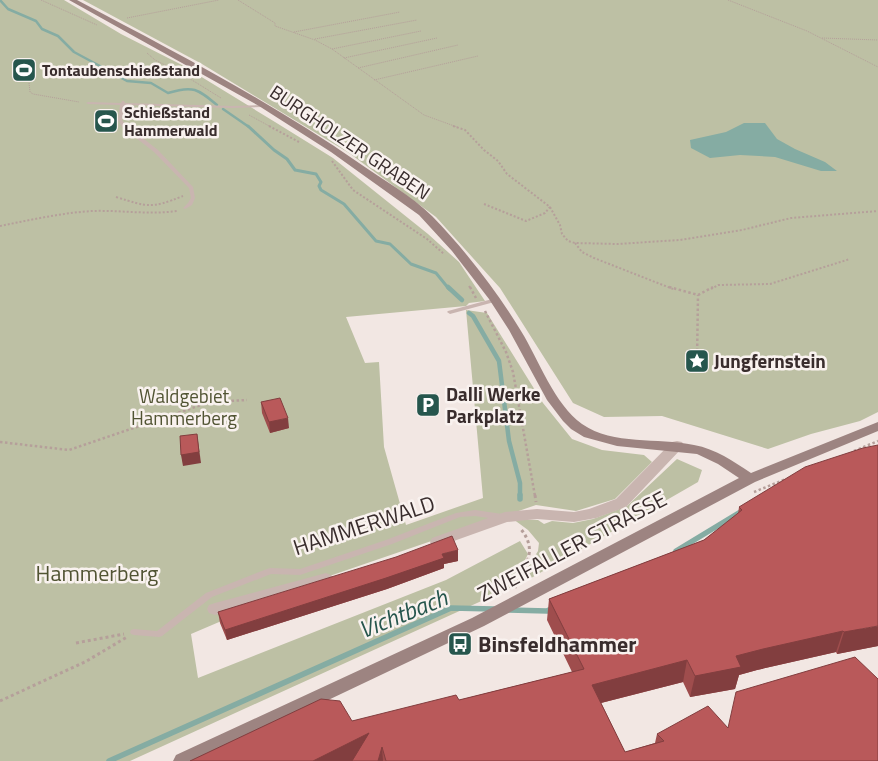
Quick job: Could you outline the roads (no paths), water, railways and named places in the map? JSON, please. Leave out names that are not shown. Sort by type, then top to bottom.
[{"type":"main road","name":"BURGHOLZER GRABEN","points":[[72,0],[188,60],[342,155],[427,217],[488,288],[525,346],[561,413],[578,428],[607,440],[678,445],[716,456],[750,479]]},
{"type":"main road","name":"ZWEIFALLER STRASSE","points":[[182,761],[510,606],[704,500],[878,426]]},
{"type":"street","name":"HAMMERWALD","points":[[421,548],[505,517],[537,514],[574,517],[591,514],[621,503],[678,445]]},
{"type":"street","name":"HAMMERWALD","points":[[215,609],[337,576]]},
{"type":"lane","points":[[88,102],[232,107],[262,106]]},
{"type":"lane","points":[[124,102],[120,120],[124,126],[156,151],[190,188],[193,198],[186,208]]},
{"type":"lane","points":[[450,312],[496,300]]},
{"type":"lane","name":"HAMMERWALD","points":[[134,632],[159,634],[209,595],[270,571],[300,572],[389,542],[458,515],[475,513],[505,517]]},
{"type":"water","points":[[744,123],[765,123],[777,139],[825,162],[837,171],[821,171],[775,157],[740,155],[710,158],[691,148],[690,140],[726,132]]},
{"type":"waterway","points":[[0,0],[8,9],[36,21],[42,29],[58,36],[74,52],[111,72]]},
{"type":"waterway","points":[[114,74],[127,81],[151,83],[168,93],[184,89],[195,90],[205,95],[217,105]]},
{"type":"waterway","points":[[223,109],[249,127]]},
{"type":"waterway","points":[[248,126],[274,150],[287,159],[295,170],[316,174],[321,182],[319,186],[321,190],[344,204],[376,241],[390,244],[411,264],[436,273],[449,289]]},
{"type":"waterway","points":[[448,287],[462,300]]},
{"type":"waterway","points":[[469,313],[473,316],[499,361],[509,441],[520,483],[520,499]]},
{"type":"waterway","name":"Vichtbach","points":[[676,551],[742,511]]},
{"type":"waterway","name":"Vichtbach","points":[[109,761],[451,608],[494,609]]},
{"type":"waterway","name":"Vichtbach","points":[[509,610],[547,611],[551,609]]},
{"type":"place","name":"Tontaubenschießstand","points":[[24,70]]},
{"type":"place","name":"Schießstand Hammerwald","points":[[106,121]]},
{"type":"place","name":"Jungfernstein","points":[[697,361]]},
{"type":"place","name":"Dalli Werke Parkplatz","points":[[428,405]]},
{"type":"place","name":"Binsfeldhammer","points":[[460,644]]},
{"type":"park label","name":"Waldgebiet Hammerberg","points":[[184,407]]},
{"type":"park label","name":"Hammerberg","points":[[97,573]]}]
